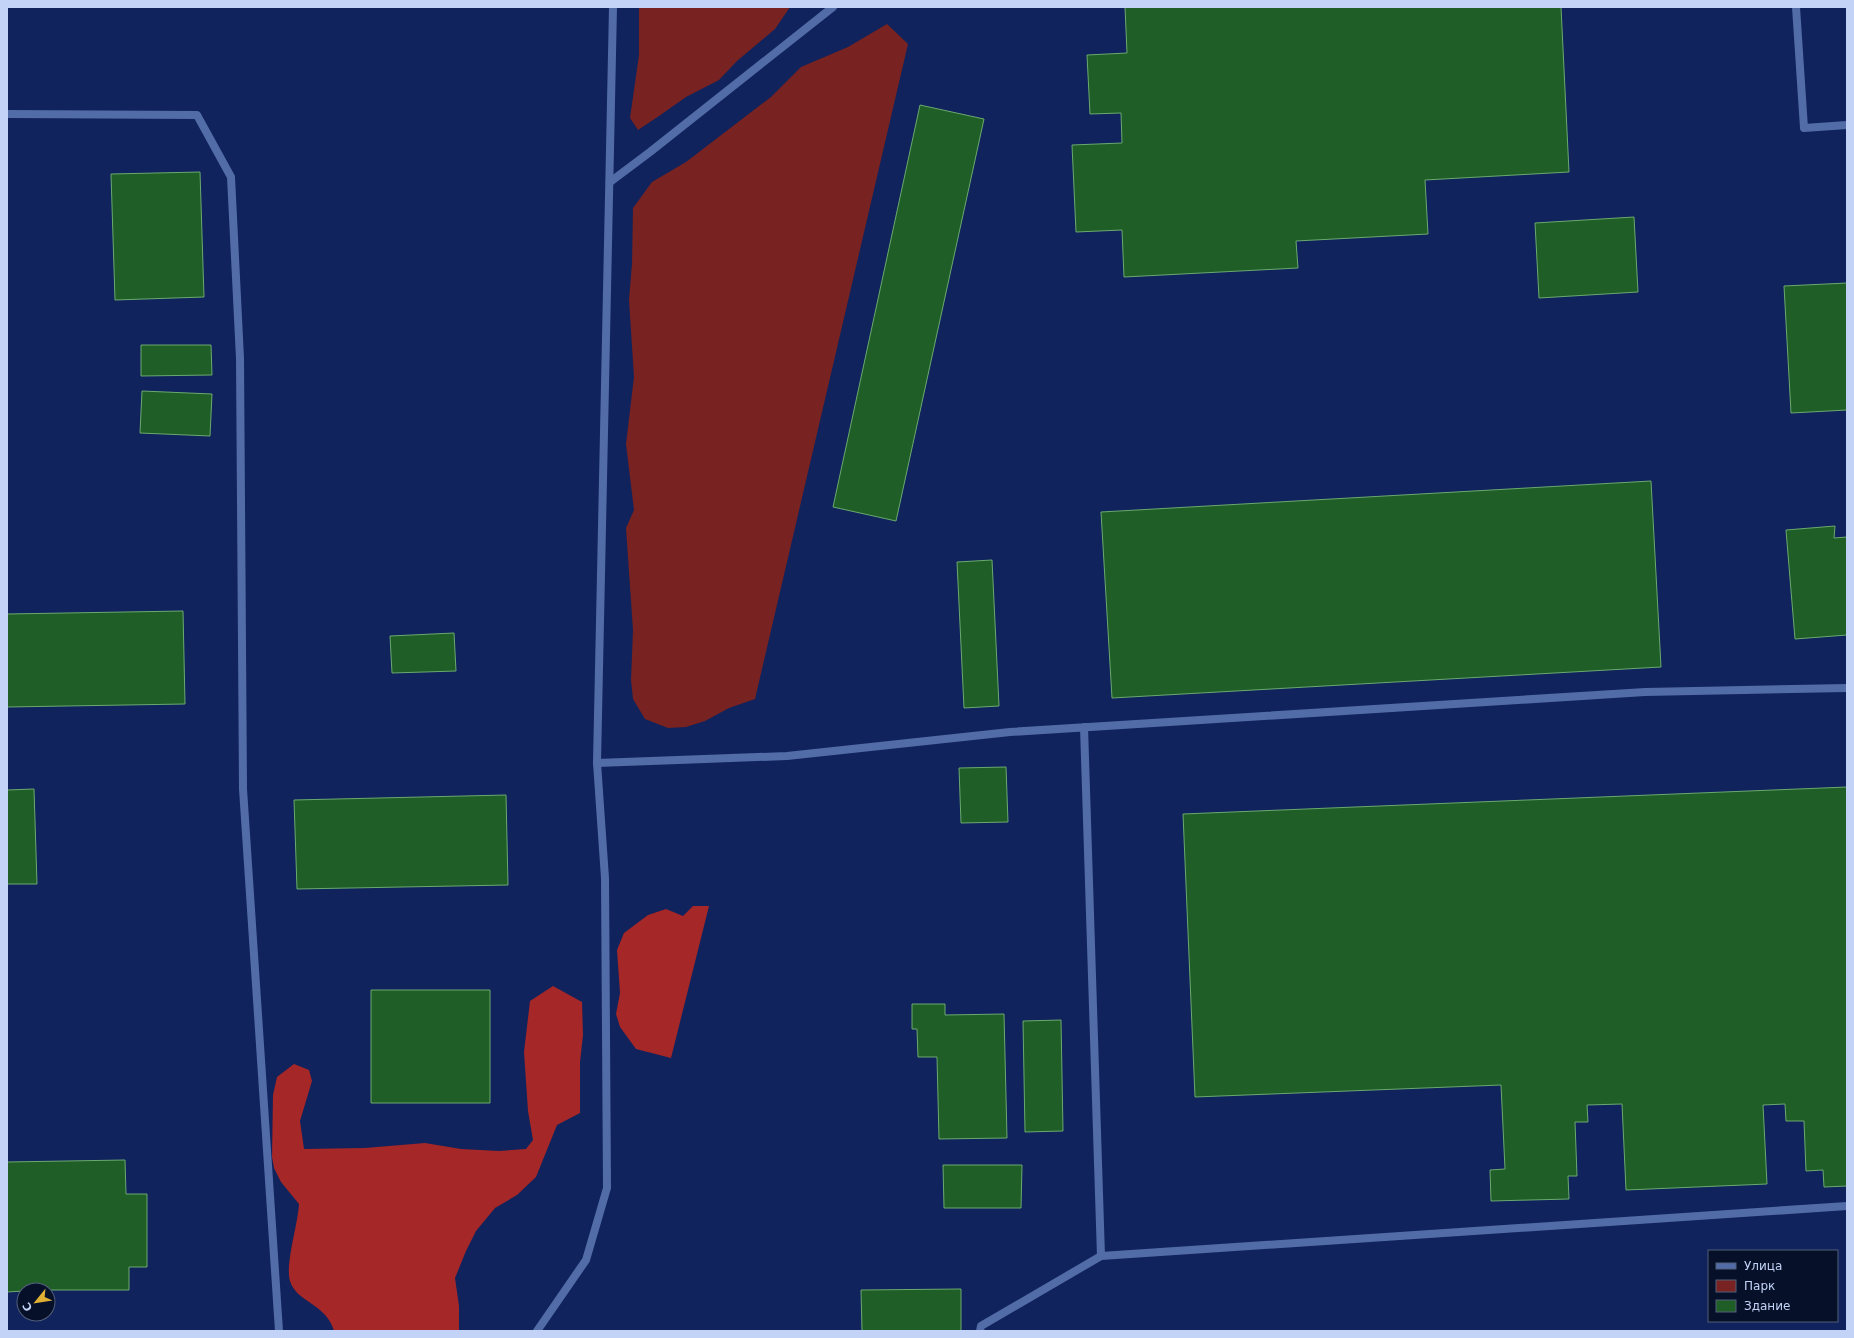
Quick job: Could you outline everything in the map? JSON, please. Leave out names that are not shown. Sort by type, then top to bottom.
[{"type":"street","points":[[537,1331],[586,1260],[607,1188],[605,878],[597,763],[613,7]]},
{"type":"street","points":[[610,182],[833,7]]},
{"type":"street","points":[[1796,7],[1804,128],[1847,125]]},
{"type":"street","points":[[7,114],[197,116],[231,176],[240,358],[243,788],[279,1331]]},
{"type":"street","points":[[597,763],[788,756],[1010,732],[1645,692],[1847,688]]},
{"type":"street","points":[[1084,727],[1101,1256]]},
{"type":"street","points":[[980,1331],[980,1326],[1101,1256],[1847,1206]]},
{"type":"green space","points":[[639,7],[790,7],[775,29],[737,61],[719,80],[686,97],[638,130],[630,118],[639,55]]},
{"type":"green space","points":[[887,24],[908,44],[755,699],[729,708],[705,721],[686,727],[668,728],[645,719],[633,699],[631,680],[633,630],[626,528],[634,510],[626,444],[634,377],[629,300],[632,264],[633,208],[652,182],[686,162],[771,97],[801,67],[848,47]]},
{"type":"shaded area","points":[[693,906],[709,906],[671,1058],[636,1049],[620,1027],[616,1014],[620,993],[617,950],[624,933],[648,915],[666,909],[683,916]]},
{"type":"shaded area","points":[[553,986],[582,1002],[583,1035],[580,1062],[580,1113],[557,1125],[536,1177],[517,1195],[495,1208],[476,1231],[455,1278],[459,1306],[459,1331],[334,1331],[325,1315],[298,1294],[290,1281],[290,1255],[299,1204],[281,1182],[274,1168],[272,1157],[273,1095],[277,1077],[294,1064],[309,1070],[312,1081],[300,1121],[304,1149],[365,1148],[425,1143],[461,1149],[499,1151],[526,1149],[533,1140],[528,1111],[524,1052],[530,1001]]},
{"type":"building","points":[[1125,7],[1561,7],[1569,172],[1425,180],[1428,234],[1296,241],[1298,268],[1124,277],[1122,230],[1076,232],[1072,145],[1122,143],[1121,113],[1090,114],[1087,55],[1127,53]]},
{"type":"building","points":[[920,105],[984,119],[896,521],[833,507]]},
{"type":"building","points":[[200,172],[204,297],[115,300],[111,174]]},
{"type":"building","points":[[1634,217],[1638,292],[1539,298],[1535,223]]},
{"type":"building","points":[[1847,283],[1847,410],[1791,413],[1784,286]]},
{"type":"building","points":[[141,345],[211,345],[212,375],[141,376]]},
{"type":"building","points":[[142,391],[212,394],[210,436],[140,433]]},
{"type":"building","points":[[1651,481],[1661,667],[1112,698],[1101,512]]},
{"type":"building","points":[[1835,526],[1834,538],[1847,537],[1847,635],[1795,639],[1786,530]]},
{"type":"building","points":[[992,560],[999,706],[964,708],[957,562]]},
{"type":"building","points":[[183,611],[185,704],[7,707],[7,614]]},
{"type":"building","points":[[454,633],[456,671],[392,673],[390,636]]},
{"type":"building","points":[[1006,767],[1008,822],[961,823],[959,768]]},
{"type":"building","points":[[1847,787],[1847,1186],[1824,1187],[1823,1170],[1806,1171],[1804,1121],[1786,1121],[1785,1104],[1763,1105],[1767,1184],[1626,1190],[1622,1104],[1587,1105],[1588,1122],[1575,1122],[1577,1176],[1568,1176],[1569,1199],[1491,1201],[1490,1170],[1505,1169],[1501,1085],[1195,1097],[1183,814]]},
{"type":"building","points":[[34,789],[37,884],[7,884],[7,790]]},
{"type":"building","points":[[506,795],[508,885],[297,889],[294,800]]},
{"type":"building","points":[[371,990],[490,990],[490,1103],[371,1103]]},
{"type":"building","points":[[912,1004],[945,1004],[945,1015],[1004,1014],[1007,1138],[939,1139],[937,1057],[918,1057],[917,1029],[912,1029]]},
{"type":"building","points":[[1061,1020],[1063,1131],[1025,1132],[1023,1021]]},
{"type":"building","points":[[125,1160],[126,1194],[147,1194],[147,1267],[129,1267],[129,1290],[56,1290],[56,1282],[16,1282],[16,1291],[7,1292],[7,1162]]},
{"type":"building","points":[[943,1165],[1022,1165],[1021,1208],[944,1208]]},
{"type":"building","points":[[961,1289],[961,1331],[862,1331],[861,1290]]}]
